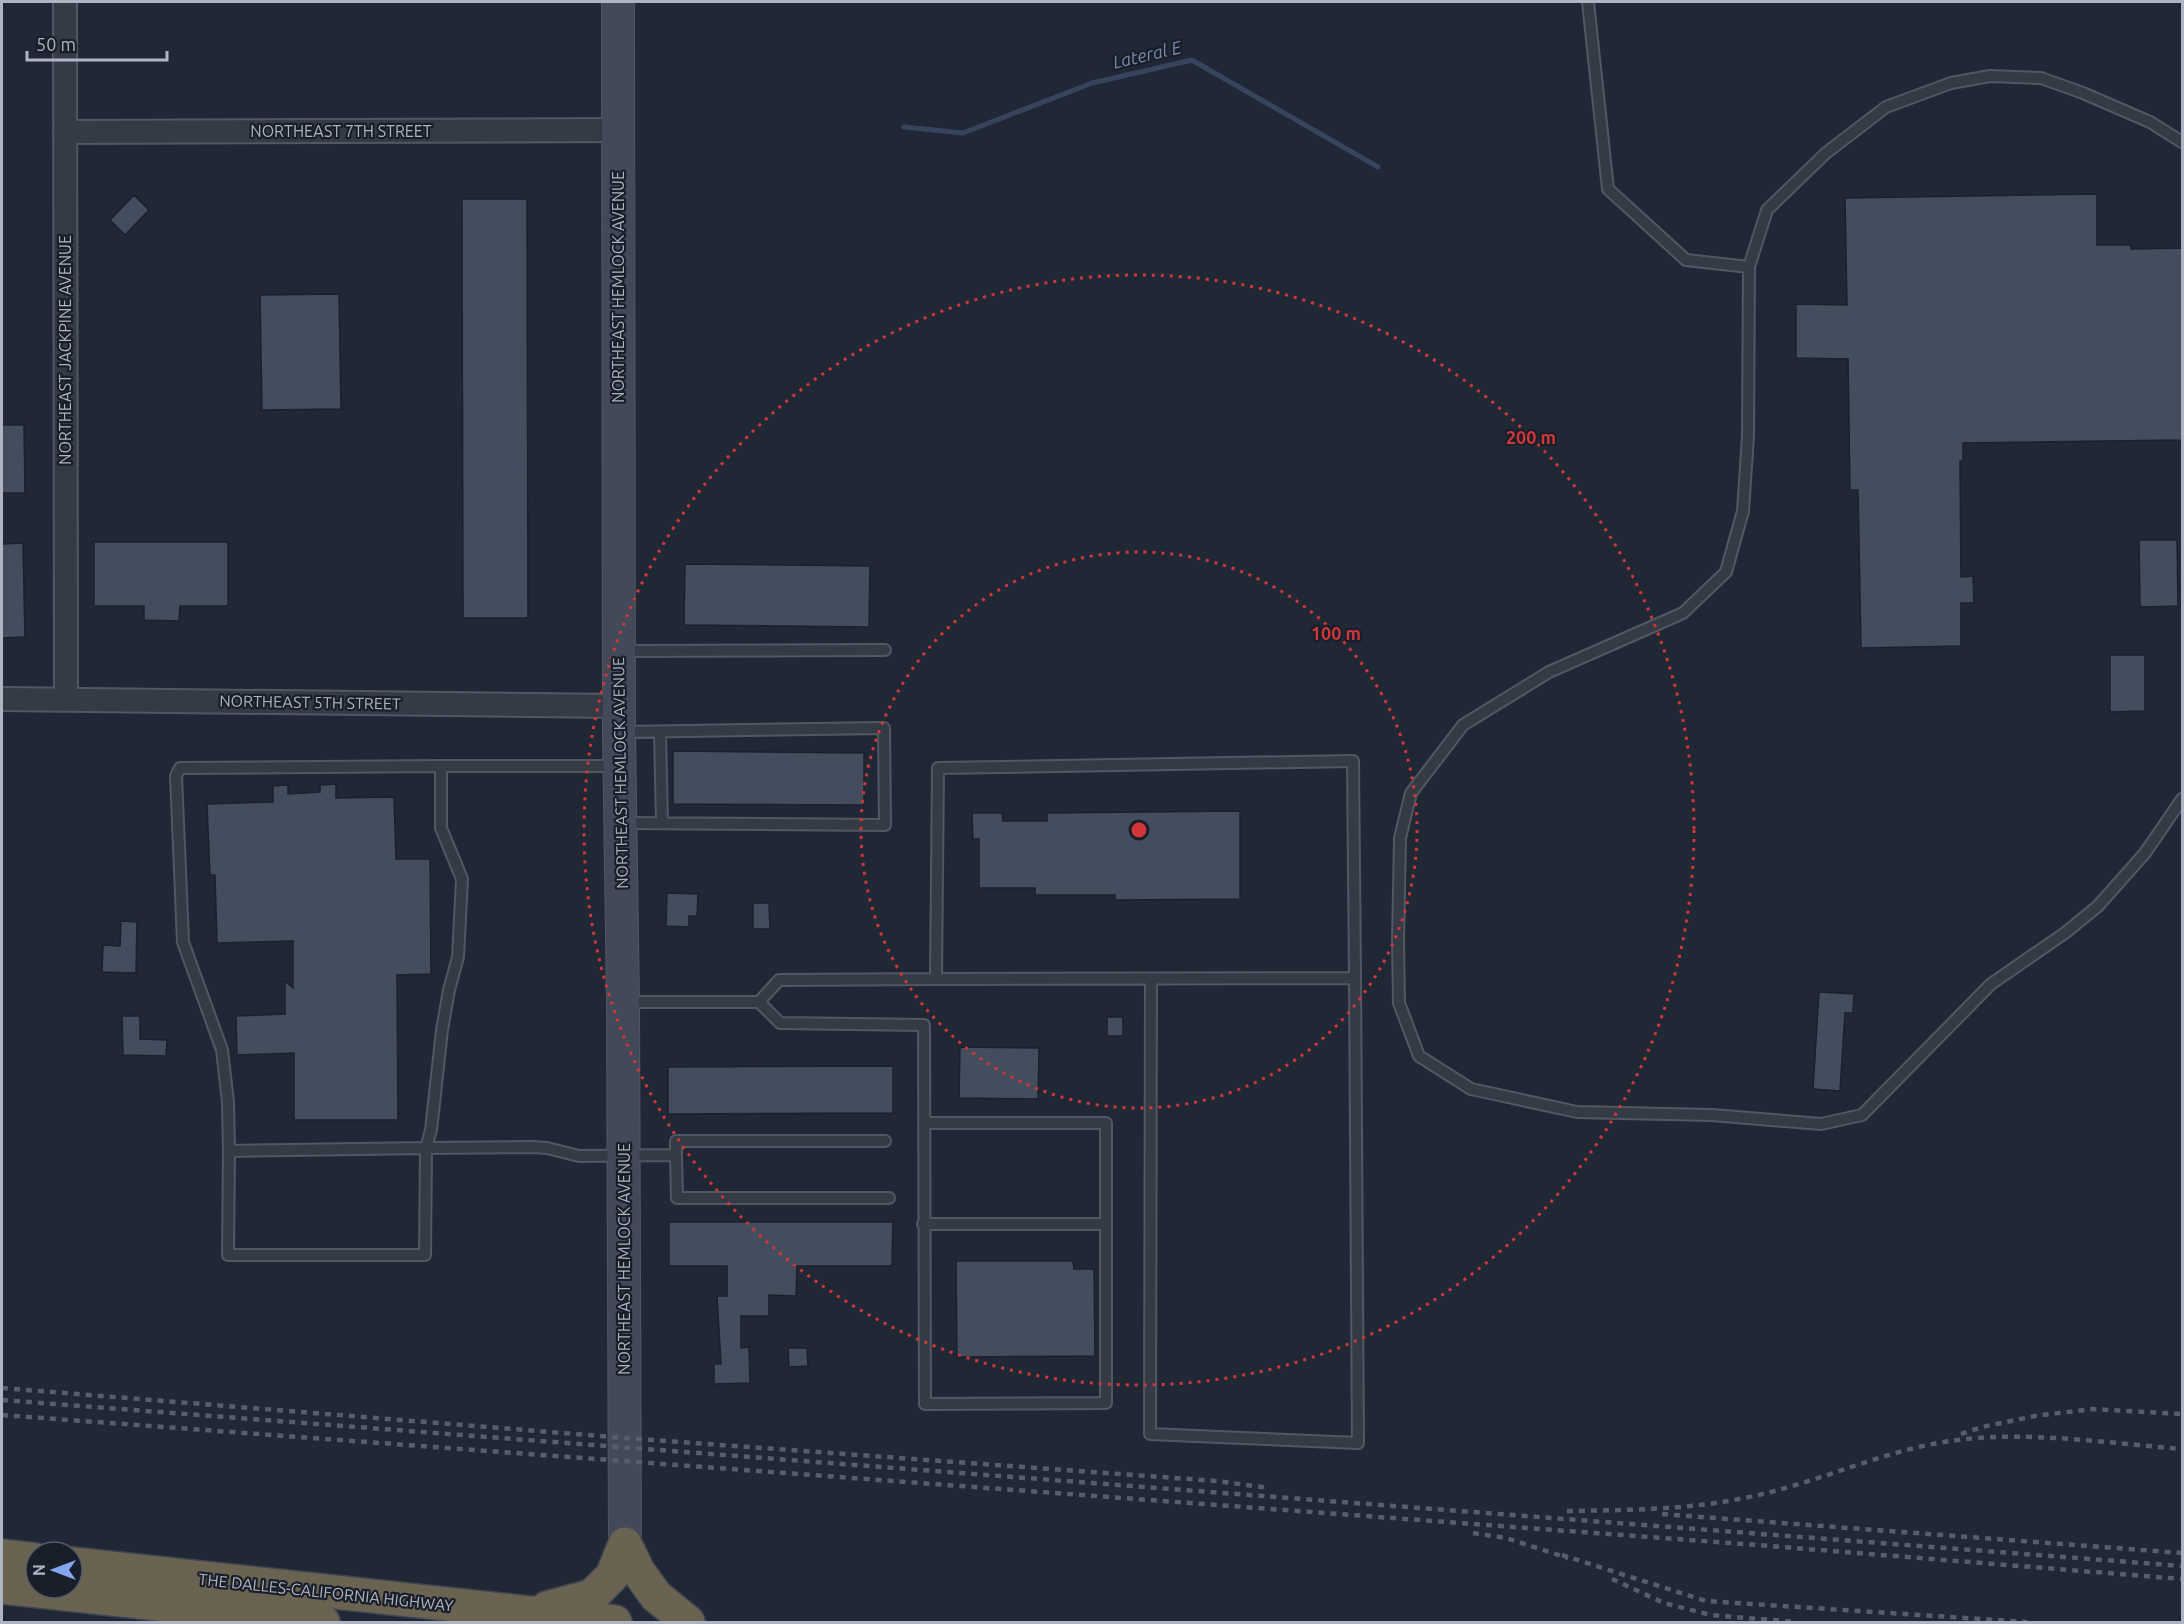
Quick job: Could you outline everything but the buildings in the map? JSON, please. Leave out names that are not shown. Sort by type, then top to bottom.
[{"type":"highway","points":[[521,1614],[592,1596],[612,1576],[625,1544]]},
{"type":"highway","points":[[625,1544],[638,1570],[656,1596],[688,1623]]},
{"type":"highway","points":[[2,1556],[24,1559]]},
{"type":"highway","name":"THE DALLES-CALIFORNIA HIGHWAY","points":[[84,1565],[615,1623]]},
{"type":"highway","name":"THE DALLES-CALIFORNIA HIGHWAY","points":[[2,1587],[323,1623]]},
{"type":"street","name":"NORTHEAST JACKPINE AVENUE","points":[[64,2],[66,699]]},
{"type":"street","name":"NORTHEAST HEMLOCK AVENUE","points":[[618,2],[618,651],[623,1002],[625,1544]]},
{"type":"street","name":"NORTHEAST 7TH STREET","points":[[65,132],[618,130]]},
{"type":"street","name":"NORTHEAST 5TH STREET","points":[[2,699],[66,699],[619,719]]},
{"type":"lane","points":[[1588,2],[1608,189],[1686,260],[1749,267]]},
{"type":"lane","points":[[2182,142],[2150,122],[2083,93],[2041,78],[1990,76],[1951,83],[1886,106],[1826,153],[1767,210],[1749,267],[1748,436],[1743,511],[1726,572],[1683,613],[1549,672],[1463,725],[1411,793],[1400,838],[1399,1003],[1419,1056],[1471,1089],[1577,1112],[1712,1115],[1821,1124],[1862,1115],[1991,984],[2065,933],[2098,906],[2145,853],[2182,799]]},
{"type":"lane","points":[[618,651],[885,650]]},
{"type":"lane","points":[[619,719],[660,732],[884,728],[885,825],[620,823]]},
{"type":"lane","points":[[660,732],[662,823]]},
{"type":"lane","points":[[936,979],[938,768],[1353,761],[1358,1443],[1150,1434],[1151,979]]},
{"type":"lane","points":[[441,766],[441,828],[462,879],[458,957],[442,1030],[431,1130],[426,1148],[425,1255],[228,1255],[228,1102],[222,1050],[183,942],[176,776],[180,768],[441,766],[619,766]]},
{"type":"lane","points":[[759,1002],[779,980],[1355,978]]},
{"type":"lane","points":[[623,1002],[759,1002],[780,1023],[924,1025],[923,1224],[925,1404],[1106,1403],[1106,1123],[924,1122]]},
{"type":"lane","points":[[885,1141],[676,1141],[677,1198],[889,1198]]},
{"type":"lane","points":[[229,1151],[532,1147],[548,1148],[579,1156],[676,1155]]},
{"type":"lane","points":[[923,1224],[1106,1224]]},
{"type":"waterway","name":"Lateral E","points":[[904,127],[963,133],[1092,83],[1192,60],[1378,167]]},
{"type":"railway","points":[[2,1388],[625,1438],[1216,1481],[1270,1488]]},
{"type":"railway","points":[[2,1400],[2182,1566]]},
{"type":"railway","points":[[1961,1434],[1982,1427],[2035,1416],[2092,1409],[2182,1414]]},
{"type":"railway","points":[[2,1415],[1757,1545],[2182,1579]]},
{"type":"railway","points":[[1567,1511],[1656,1509],[1722,1502],[1796,1485],[1898,1452],[1950,1441],[1978,1438],[2037,1437],[2182,1449]]},
{"type":"railway","points":[[1662,1514],[2182,1553]]},
{"type":"railway","points":[[1473,1533],[1506,1538],[1568,1558]]},
{"type":"railway","points":[[1562,1555],[1706,1601],[2027,1622]]},
{"type":"railway","points":[[1612,1579],[1664,1603],[1711,1615],[1796,1622]]}]
